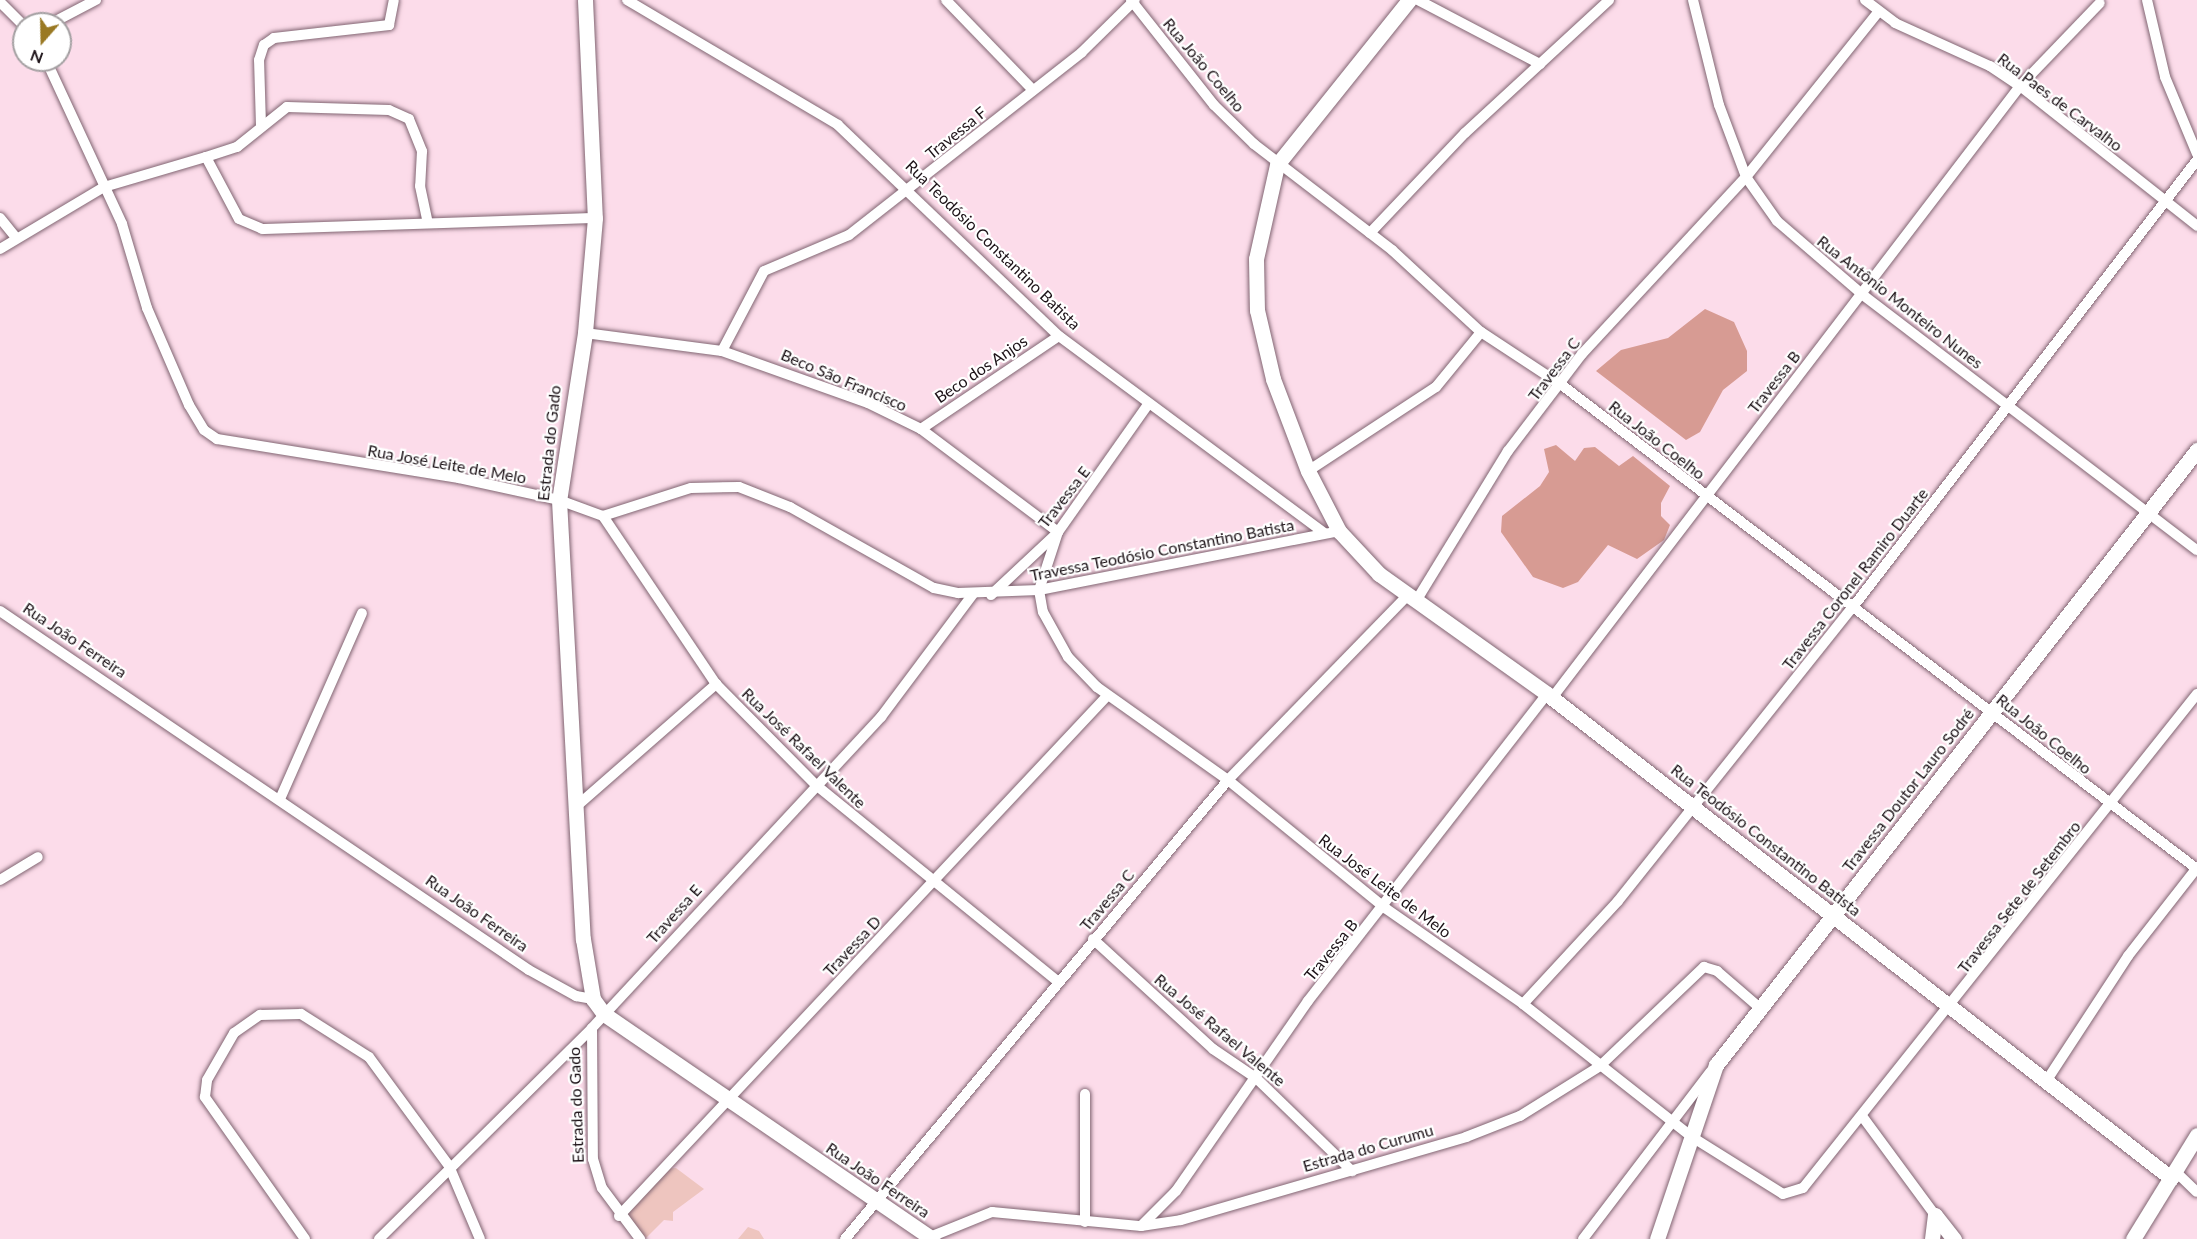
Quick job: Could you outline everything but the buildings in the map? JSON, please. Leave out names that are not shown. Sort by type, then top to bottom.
[{"type":"street","points":[[72,13],[96,0]]},
{"type":"street","points":[[261,126],[260,60],[264,45],[274,38],[389,25],[394,0]]},
{"type":"street","name":"Estrada do Gado","points":[[585,0],[595,218],[585,333],[559,500],[578,805],[584,951],[593,999]]},
{"type":"street","name":"Rua Teodósio Constantino Batista","points":[[627,0],[812,108],[910,189],[1059,336],[1147,406],[1331,532],[1412,598],[1550,696],[1834,914],[2045,1083],[2197,1192]]},
{"type":"street","points":[[946,0],[1033,90]]},
{"type":"street","points":[[1331,532],[1273,379],[1254,285],[1263,216],[1277,165],[1409,0]]},
{"type":"street","points":[[1419,0],[1540,64]]},
{"type":"street","points":[[1370,233],[1540,64],[1609,0]]},
{"type":"street","name":"Rua Antônio Monteiro Nunes","points":[[1693,0],[1719,105],[1746,177],[1777,220],[1863,295],[2197,550]]},
{"type":"street","name":"Rua Paes de Carvalho","points":[[1865,0],[1878,12],[2020,86],[2197,226]]},
{"type":"street","points":[[2147,0],[2165,77],[2197,154]]},
{"type":"street","name":"Travessa F","points":[[722,351],[764,271],[849,235],[1109,30],[1133,1]]},
{"type":"street","name":"Rua João Coelho","points":[[1133,1],[1214,105],[1277,165],[1370,233],[1481,332],[1563,386],[1703,496],[1992,711],[2109,805],[2197,869]]},
{"type":"street","name":"Travessa B","points":[[1141,1226],[1176,1191],[1308,1001],[1384,908],[1703,496],[1863,295],[2020,86],[2102,1]]},
{"type":"street","points":[[0,2],[12,14]]},
{"type":"street","name":"Travessa C","points":[[845,1239],[874,1200],[1228,780],[1412,598],[1508,451],[1563,386],[1603,330],[1746,177],[1878,12]]},
{"type":"street","name":"Rua José Leite de Melo","points":[[51,72],[122,224],[147,308],[204,430],[242,446],[459,478],[559,500],[603,516]]},
{"type":"street","points":[[0,249],[104,187],[237,147],[287,108],[389,110],[405,115],[422,151],[420,186],[427,220]]},
{"type":"street","points":[[206,157],[233,209],[251,226],[275,229],[427,220],[595,218]]},
{"type":"street","name":"Travessa Coronel Ramiro Duarte","points":[[1523,1004],[1596,927],[1853,607],[2010,406],[2197,160]]},
{"type":"street","points":[[0,218],[16,238]]},
{"type":"street","points":[[1308,471],[1436,387],[1481,332]]},
{"type":"street","name":"Beco São Francisco","points":[[585,333],[722,351],[806,378],[921,429],[1058,532]]},
{"type":"street","name":"Beco dos Anjos","points":[[921,429],[1059,336]]},
{"type":"street","name":"Travessa E","points":[[991,595],[1058,532],[1147,406]]},
{"type":"street","name":"Travessa Doutor Lauro Sodré","points":[[1583,1239],[1669,1120],[1716,1065],[2197,450]]},
{"type":"street","points":[[603,516],[691,488],[739,488],[790,507],[934,588],[991,595]]},
{"type":"street","name":"Rua José Rafael Valente","points":[[603,516],[716,684],[816,785],[935,878],[1058,982]]},
{"type":"street","points":[[1040,590],[1058,532]]},
{"type":"street","name":"Travessa Teodósio Constantino Batista","points":[[991,595],[1040,590],[1331,532]]},
{"type":"street","name":"Rua José Leite de Melo","points":[[1040,590],[1057,640],[1107,696],[1228,780],[1384,908],[1523,1004],[1692,1137],[1783,1194],[1803,1188]]},
{"type":"street","name":"Travessa E","points":[[379,1239],[449,1166],[592,1028],[881,717],[973,594]]},
{"type":"street","name":"Rua João Ferreira","points":[[0,611],[529,970],[576,996],[593,999],[604,1014],[928,1238]]},
{"type":"street","points":[[280,799],[362,613]]},
{"type":"street","points":[[578,805],[716,684]]},
{"type":"street","name":"Travessa Sete de Setembro","points":[[1803,1188],[1950,1009],[2197,694]]},
{"type":"street","name":"Travessa D","points":[[619,1216],[1107,696]]},
{"type":"street","points":[[0,880],[38,857]]},
{"type":"street","points":[[2045,1083],[2128,956],[2197,869]]},
{"type":"street","name":"Rua José Rafael Valente","points":[[1093,939],[1213,1049],[1256,1078],[1352,1171]]},
{"type":"street","name":"Estrada do Curumu","points":[[928,1238],[992,1212],[1141,1226],[1208,1213],[1490,1129],[1600,1066],[1704,967],[1717,971],[1760,1008]]},
{"type":"street","points":[[305,1239],[213,1112],[205,1085],[240,1026],[260,1015],[289,1011],[313,1020],[369,1057],[449,1166],[480,1239]]},
{"type":"street","name":"Estrada do Gado","points":[[592,1028],[593,1159],[619,1216],[640,1239]]},
{"type":"street","points":[[1657,1239],[1716,1065]]},
{"type":"street","points":[[1085,1094],[1085,1222]]},
{"type":"street","points":[[1862,1116],[1954,1239]]},
{"type":"street","points":[[2133,1239],[2197,1136]]},
{"type":"street","points":[[1932,1239],[1935,1215]]},
{"type":"shaded area","points":[[1705,309],[1734,322],[1747,351],[1747,371],[1723,390],[1700,432],[1686,440],[1596,371],[1621,350],[1668,338]]},
{"type":"shaded area","points":[[1556,445],[1575,461],[1584,448],[1595,447],[1619,466],[1633,456],[1670,486],[1661,503],[1661,516],[1670,525],[1664,540],[1637,559],[1608,545],[1578,582],[1563,588],[1533,577],[1501,532],[1502,516],[1540,486],[1549,472],[1544,449]]},
{"type":"shaded area","points":[[676,1168],[704,1189],[673,1212],[673,1221],[664,1220],[646,1238],[625,1216],[666,1169]]},
{"type":"shaded area","points":[[748,1227],[759,1231],[764,1239],[738,1239]]}]
